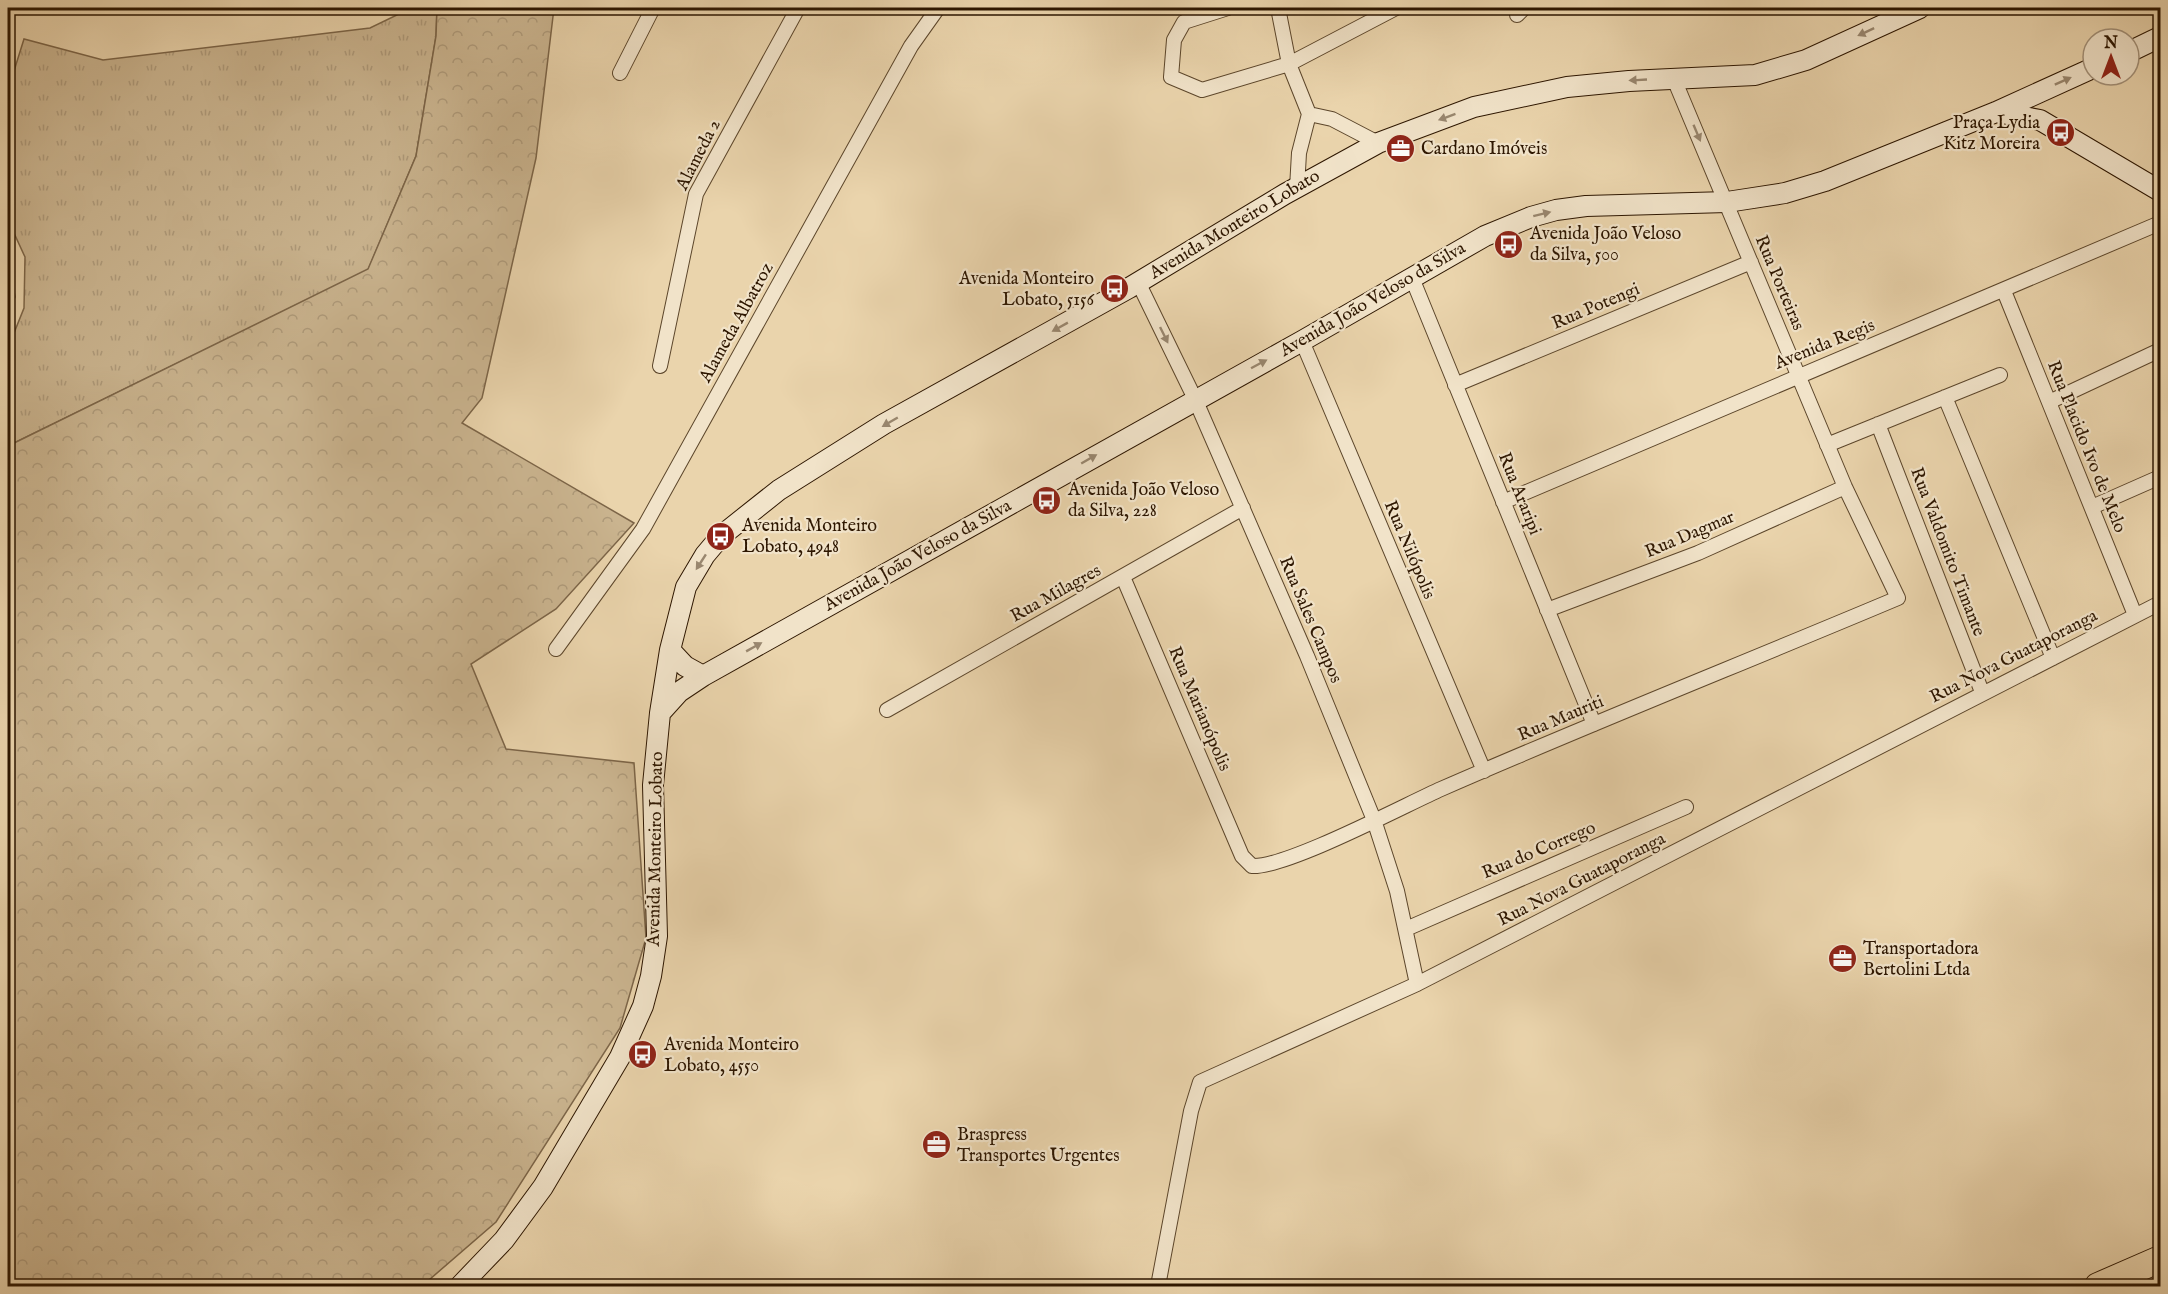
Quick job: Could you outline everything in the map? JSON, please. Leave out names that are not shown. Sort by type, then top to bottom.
[{"type":"highway","points":[[2098,1287],[2160,1259]]},
{"type":"main road","name":"Avenida Monteiro Lobato","points":[[460,1287],[504,1240],[543,1187],[620,1057],[642,1006],[651,976],[657,936],[652,809],[660,713],[670,650],[690,578],[721,536],[751,510],[884,424],[1138,282],[1378,143],[1474,107],[1567,87],[1755,75],[1806,60],[1920,8]]},
{"type":"main road","points":[[2141,47],[2158,42]]},
{"type":"main road","name":"Avenida João Veloso da Silva","points":[[703,676],[1485,236],[1531,217],[1556,210],[1586,206],[1726,202],[1785,193],[1825,181],[1996,112],[2081,73]]},
{"type":"main road","points":[[2031,96],[2040,120]]},
{"type":"main road","points":[[1996,112],[2040,120],[2160,190]]},
{"type":"main road","points":[[660,713],[680,692],[703,676],[685,666],[670,650]]},
{"type":"street","points":[[620,73],[653,8]]},
{"type":"street","name":"Alameda 2","points":[[660,366],[696,194],[798,8]]},
{"type":"street","name":"Alameda Albatroz","points":[[556,649],[643,529],[906,56],[938,8]]},
{"type":"street","points":[[1228,8],[1184,22],[1174,40],[1171,78],[1202,90],[1289,64],[1396,8]]},
{"type":"street","points":[[1278,8],[1289,64],[1309,114],[1299,153],[1297,188]]},
{"type":"street","name":"Rua Porteiras","points":[[1674,79],[1845,487],[1898,598]]},
{"type":"street","points":[[1309,114],[1332,119],[1378,143]]},
{"type":"street","name":"Avenida Regis","points":[[1503,502],[2160,223]]},
{"type":"street","name":"Rua Potengi","points":[[1455,385],[1750,262]]},
{"type":"street","name":"Rua Araripi","points":[[1412,278],[1594,724]]},
{"type":"street","name":"Rua Sales Campos","points":[[1138,282],[1195,399],[1243,508],[1374,820],[1397,891],[1417,984]]},
{"type":"street","name":"Rua Placido Ivo de Melo","points":[[2004,291],[2134,615]]},
{"type":"street","name":"Rua Nilópolis","points":[[1302,341],[1484,771]]},
{"type":"street","points":[[2049,402],[2160,350]]},
{"type":"street","points":[[1827,445],[2000,375]]},
{"type":"street","points":[[1945,397],[2053,658]]},
{"type":"street","name":"Rua Valdomito Timante","points":[[1878,424],[1982,692]]},
{"type":"street","points":[[2092,507],[2160,477]]},
{"type":"street","name":"Rua Dagmar","points":[[1547,610],[1698,553],[1845,487]]},
{"type":"street","name":"Rua Milagres","points":[[887,710],[1243,508]]},
{"type":"street","name":"Rua Marianópolis","points":[[1123,577],[1242,856]]},
{"type":"street","name":"Rua Mauriti","points":[[1242,856],[1252,866],[1261,867],[1291,856],[1594,724],[1898,598]]},
{"type":"street","name":"Rua Nova Guataporanga","points":[[1158,1287],[1191,1111],[1200,1082],[1417,984],[1832,773],[1982,692],[2160,603]]},
{"type":"street","name":"Rua do Corrego","points":[[1406,929],[1686,807]]},
{"type":"green space","points":[[400,8],[437,8],[436,36],[416,156],[368,270],[8,446],[8,348],[24,308],[25,257],[8,220],[8,90],[24,39],[103,60],[370,28],[397,15]]},
{"type":"green space","points":[[437,8],[554,8],[536,158],[482,398],[462,423],[634,523],[556,609],[471,664],[506,749],[634,763],[646,938],[620,1028],[496,1222],[422,1286],[8,1286],[8,446],[368,269],[416,156],[436,36]]},
{"type":"shaded area","points":[[8,254],[15,297],[8,315]]},
{"type":"place","name":"Praça Lydia Kitz Moreira","points":[[2061,133]]},
{"type":"place","name":"Cardano Imóveis","points":[[1400,149]]},
{"type":"place","name":"Avenida João Veloso da Silva, 500","points":[[1509,244]]},
{"type":"place","name":"Avenida Monteiro Lobato, 5156","points":[[1115,289]]},
{"type":"place","name":"Avenida João Veloso da Silva, 228","points":[[1047,500]]},
{"type":"place","name":"Avenida Monteiro Lobato, 4948","points":[[721,536]]},
{"type":"place","name":"Transportadora Bertolini Ltda","points":[[1842,959]]},
{"type":"place","name":"Avenida Monteiro Lobato, 4550","points":[[643,1055]]},
{"type":"place","name":"Braspress Transportes Urgentes","points":[[936,1145]]}]
